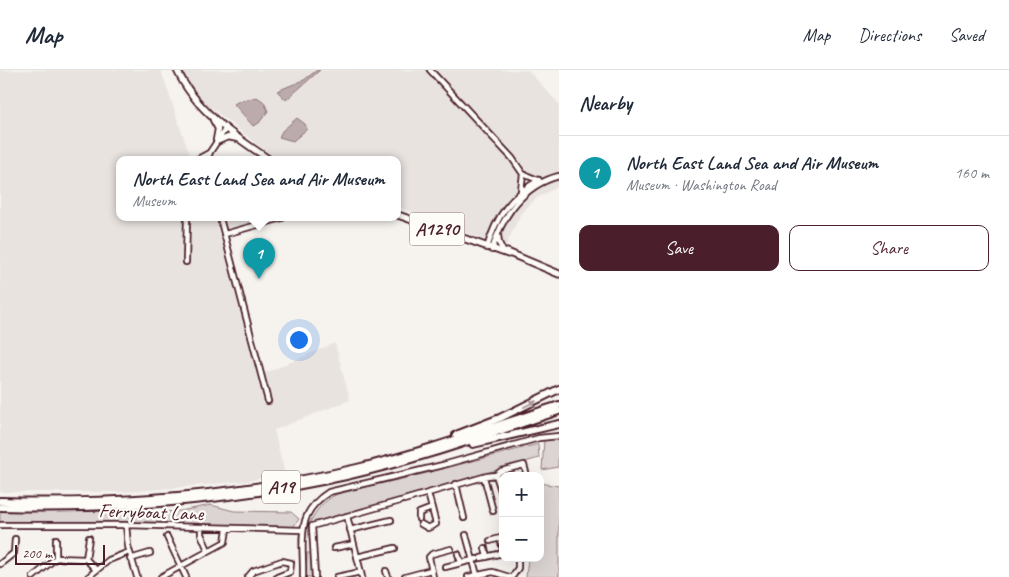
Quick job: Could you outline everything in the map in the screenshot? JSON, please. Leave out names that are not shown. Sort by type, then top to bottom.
[{"type":"highway","points":[[387,460],[500,418],[559,389]]},
{"type":"highway","name":"A19","points":[[0,501],[93,502],[206,494],[290,481],[387,460],[559,405]]},
{"type":"highway","name":"A19","points":[[0,507],[92,508],[206,499],[345,476],[409,459],[559,410]]},
{"type":"highway","points":[[409,459],[559,424]]},
{"type":"main road","points":[[177,70],[194,99],[208,114],[264,156]]},
{"type":"main road","name":"A1290","points":[[401,216],[559,274]]},
{"type":"street","points":[[430,70],[512,158],[531,186]]},
{"type":"street","points":[[208,114],[218,131],[215,144]]},
{"type":"street","points":[[208,156],[226,128]]},
{"type":"street","points":[[215,144],[228,137],[243,142]]},
{"type":"street","points":[[204,156],[210,152]]},
{"type":"street","points":[[524,176],[541,180]]},
{"type":"street","points":[[521,190],[524,176]]},
{"type":"street","points":[[490,248],[502,212],[521,190],[541,180],[559,176]]},
{"type":"street","points":[[490,248],[509,211],[531,186]]},
{"type":"street","points":[[186,262],[188,253],[188,221]]},
{"type":"street","points":[[221,221],[268,401]]},
{"type":"street","points":[[225,234],[271,221]]},
{"type":"street","points":[[498,235],[499,245],[506,253]]},
{"type":"street","points":[[303,577],[303,523],[311,508],[330,492],[425,470],[539,438],[559,436]]},
{"type":"street","points":[[500,472],[524,465],[526,472]]},
{"type":"street","points":[[315,577],[312,526],[499,473]]},
{"type":"street","points":[[496,475],[499,485]]},
{"type":"street","points":[[484,477],[492,511]]},
{"type":"street","points":[[456,484],[464,518]]},
{"type":"street","points":[[428,493],[432,508],[436,524],[428,528],[420,522],[419,512],[432,508]]},
{"type":"street","points":[[337,577],[361,574],[347,516]]},
{"type":"street","points":[[350,530],[391,520]]},
{"type":"street","points":[[126,524],[130,559],[137,577]]},
{"type":"street","name":"Ferryboat Lane","points":[[0,525],[126,524],[227,529],[302,530]]},
{"type":"street","points":[[201,528],[201,534],[208,550]]},
{"type":"street","points":[[160,577],[225,542],[227,529]]},
{"type":"street","points":[[466,535],[477,559],[477,575]]},
{"type":"street","points":[[167,537],[186,577]]},
{"type":"street","points":[[86,559],[89,538]]},
{"type":"street","points":[[490,541],[499,538]]},
{"type":"street","points":[[0,564],[14,553],[15,539]]},
{"type":"street","points":[[56,540],[56,558]]},
{"type":"street","points":[[334,548],[354,544]]},
{"type":"street","points":[[357,558],[395,548]]},
{"type":"street","points":[[485,548],[487,557]]},
{"type":"street","points":[[432,577],[428,560],[432,554],[451,550]]},
{"type":"street","points":[[88,577],[109,560],[129,552]]},
{"type":"street","points":[[444,567],[499,552]]},
{"type":"street","points":[[130,559],[150,554]]},
{"type":"street","points":[[458,554],[461,562]]},
{"type":"street","points":[[33,577],[56,558],[86,559],[96,570]]},
{"type":"street","points":[[248,577],[253,571],[284,560],[289,562],[292,566],[290,572],[279,577]]},
{"type":"street","points":[[468,577],[493,572],[511,577],[518,568],[518,562]]},
{"type":"street","points":[[405,577],[431,570]]},
{"type":"street","points":[[386,571],[388,577]]},
{"type":"shaded area","points":[[0,70],[161,70],[190,156],[116,156],[116,221],[216,221],[258,376],[335,343],[350,400],[274,430],[285,474],[247,481],[128,492],[0,492]]},
{"type":"shaded area","points":[[182,70],[528,70],[559,104],[559,186],[537,198],[521,213],[505,248],[401,208],[401,156],[274,156],[200,99]]},
{"type":"shaded area","points":[[317,70],[320,70],[286,100],[277,91],[304,80]]},
{"type":"shaded area","points":[[257,97],[264,102],[268,111],[259,123],[253,126],[234,104]]},
{"type":"shaded area","points":[[297,118],[305,124],[307,129],[293,141],[279,137],[282,131]]},
{"type":"shaded area","points":[[223,221],[252,221],[253,224],[226,232]]},
{"type":"shaded area","points":[[544,439],[559,439],[558,467],[542,470]]},
{"type":"shaded area","points":[[538,444],[539,458],[309,524],[320,506],[337,494]]},
{"type":"shaded area","points":[[544,484],[559,486],[559,577],[526,577],[528,562],[544,562]]},
{"type":"shaded area","points":[[211,505],[234,511],[291,512],[299,519],[293,527],[0,522],[0,510],[161,512],[180,511]]},
{"type":"shaded area","points":[[307,553],[311,553],[314,577],[306,577]]},
{"type":"place","name":"North East Land Sea and Air Museum","points":[[259,279]]}]
